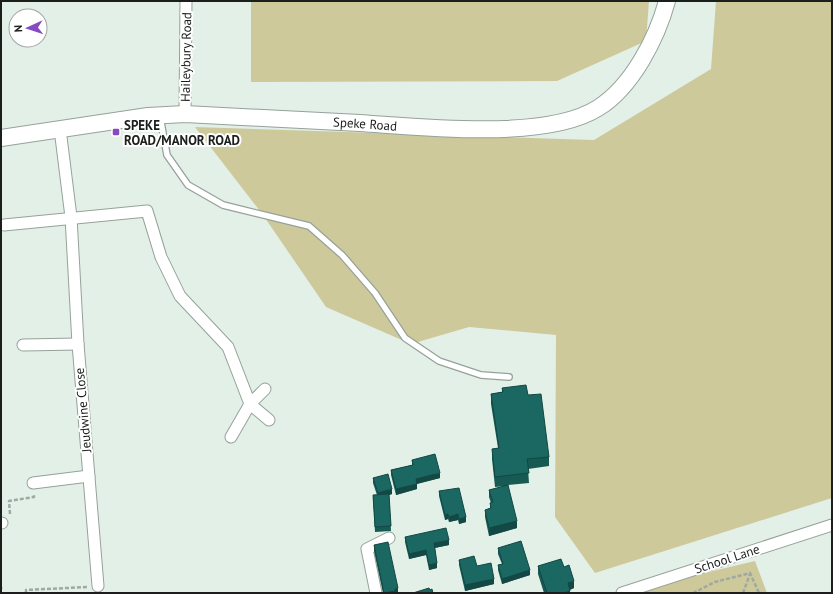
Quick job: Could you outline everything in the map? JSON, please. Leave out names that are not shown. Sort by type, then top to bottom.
[{"type":"street","name":"Haileybury Road","points":[[185,114],[186,1]]},
{"type":"street","name":"Speke Road","points":[[1,138],[160,115],[185,114],[454,129],[522,128],[575,119],[599,108],[624,85],[646,52],[667,1]]},
{"type":"street","name":"Jeudwine Close","points":[[60,129],[70,217],[78,344],[98,586]]},
{"type":"street","points":[[4,225],[70,217],[146,211],[161,257],[180,296],[228,347],[250,404],[269,420]]},
{"type":"street","points":[[22,345],[78,344]]},
{"type":"street","points":[[231,437],[250,404],[265,389]]},
{"type":"street","points":[[33,483],[89,476]]},
{"type":"street","name":"School Lane","points":[[622,593],[832,525]]},
{"type":"street","points":[[376,593],[367,549],[389,538]]},
{"type":"lane","points":[[160,115],[167,156],[188,185],[222,205],[308,226],[342,255],[375,293],[405,338],[438,361],[481,375],[509,377]]},
{"type":"path","points":[[1,523],[11,522],[9,501],[34,497],[33,483]]},
{"type":"path","points":[[693,593],[715,582],[750,573]]},
{"type":"path","points":[[743,593],[750,573]]},
{"type":"path","points":[[750,573],[759,593]]},
{"type":"path","points":[[26,593],[26,590],[98,586]]},
{"type":"shaded area","points":[[251,1],[649,1],[646,41],[557,81],[251,82]]},
{"type":"shaded area","points":[[716,1],[832,1],[832,498],[595,573],[555,517],[556,335],[469,327],[411,344],[326,307],[263,215],[195,127],[594,140],[711,69]]},
{"type":"shaded area","points":[[755,561],[767,593],[637,593],[658,584]]},
{"type":"building","points":[[526,385],[528,395],[541,394],[549,457],[527,459],[529,473],[495,477],[492,449],[499,448],[491,394],[503,392],[502,388]]},
{"type":"building","points":[[435,454],[440,473],[416,479],[417,484],[396,489],[391,470],[413,465],[412,460]]},
{"type":"building","points":[[388,474],[392,489],[378,493],[373,478]]},
{"type":"building","points":[[508,485],[517,521],[489,528],[485,510],[491,508],[490,503],[493,502],[489,490]]},
{"type":"building","points":[[459,488],[466,517],[459,519],[458,514],[449,517],[448,514],[445,515],[439,491]]},
{"type":"building","points":[[389,494],[391,526],[375,527],[373,495]]},
{"type":"building","points":[[446,528],[449,540],[434,543],[437,563],[429,565],[426,550],[409,554],[405,537]]},
{"type":"building","points":[[521,541],[530,570],[502,579],[498,565],[503,564],[498,548]]},
{"type":"building","points":[[388,542],[398,588],[395,589],[395,591],[384,593],[374,545]]},
{"type":"building","points":[[474,556],[477,566],[491,563],[494,579],[465,585],[459,560]]},
{"type":"building","points":[[561,559],[564,567],[569,565],[574,581],[568,583],[570,591],[564,593],[547,593],[538,566]]},
{"type":"building","points":[[429,588],[430,590],[432,589],[433,593],[413,593]]},
{"type":"place","name":"SPEKE ROAD/MANOR ROAD","points":[[116,132]]}]
